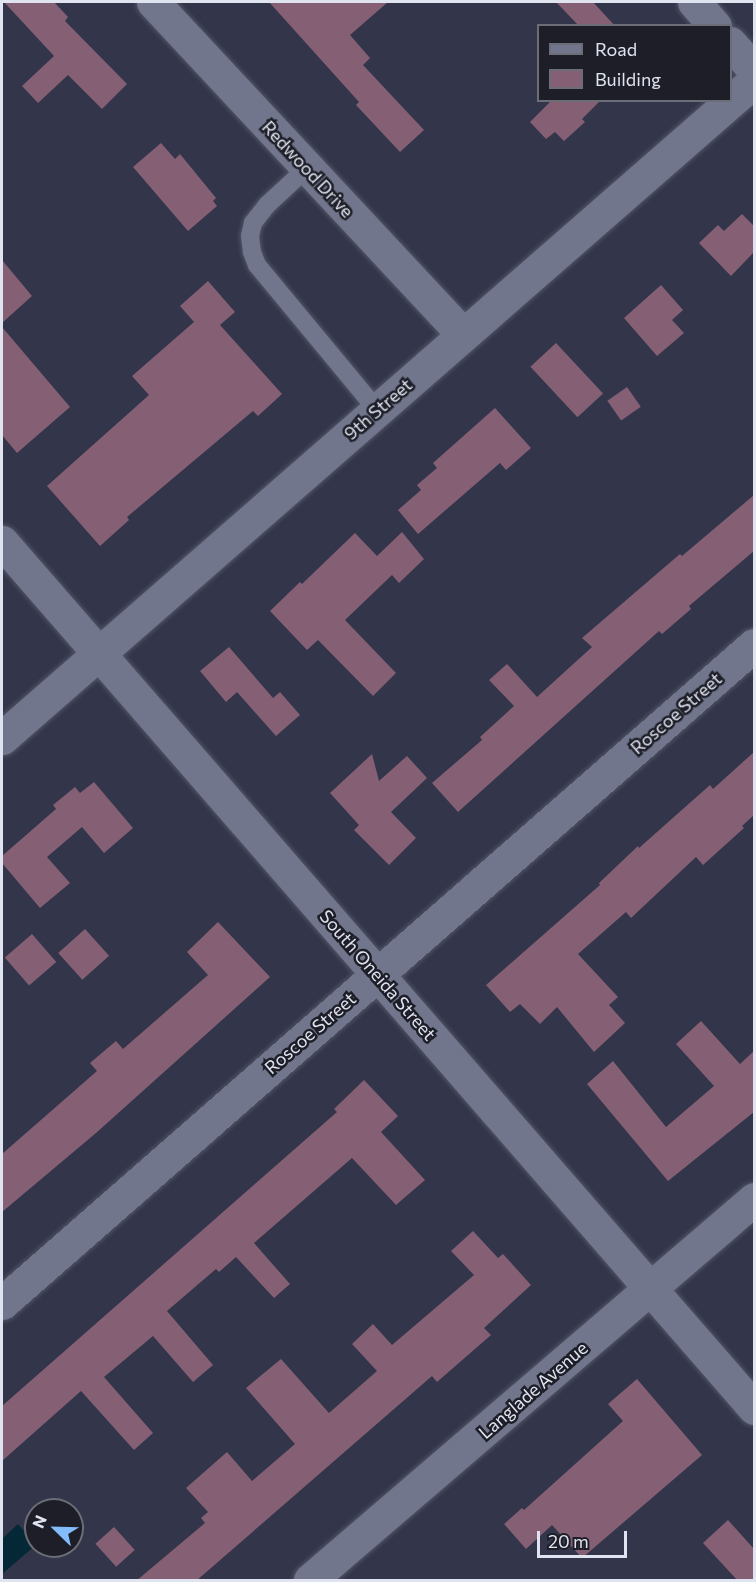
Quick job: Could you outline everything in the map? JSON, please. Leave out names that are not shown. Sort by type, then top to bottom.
[{"type":"street","name":"Redwood Drive","points":[[153,2],[463,336]]},
{"type":"street","points":[[694,2],[713,24]]},
{"type":"street","points":[[732,45],[754,70]]},
{"type":"street","name":"9th Street","points":[[732,100],[754,81]]},
{"type":"street","name":"9th Street","points":[[2,738],[730,102]]},
{"type":"street","name":"South Oneida Street","points":[[2,542],[649,1290],[754,1408]]},
{"type":"street","name":"Roscoe Street","points":[[2,1304],[754,645]]},
{"type":"street","name":"Langlade Avenue","points":[[310,1581],[754,1199]]},
{"type":"lane","points":[[307,168],[267,205],[254,223],[250,236],[252,252],[257,265],[377,410]]},
{"type":"water","points":[[18,1524],[24,1531],[24,1555],[2,1574],[2,1539]]},
{"type":"building","points":[[4,2],[54,2],[68,17],[65,21],[127,84],[102,109],[68,75],[38,103],[22,86],[54,56]]},
{"type":"building","points":[[269,2],[388,2],[350,35],[370,58],[363,65],[424,130],[400,152],[356,105],[359,102]]},
{"type":"building","points":[[556,2],[593,2],[613,24],[577,24]]},
{"type":"building","points":[[550,102],[599,102],[582,119],[585,122],[564,141],[555,132],[546,139],[530,122]]},
{"type":"building","points":[[161,143],[175,159],[180,154],[216,198],[213,201],[217,206],[188,231],[133,167]]},
{"type":"building","points":[[742,214],[754,226],[754,252],[731,276],[699,243],[718,225],[724,231]]},
{"type":"building","points":[[2,260],[32,296],[2,323]]},
{"type":"building","points":[[208,281],[235,312],[220,325],[282,394],[258,416],[253,411],[127,517],[129,520],[100,546],[47,486],[149,395],[132,376],[194,322],[180,306]]},
{"type":"building","points":[[661,285],[683,310],[672,320],[684,333],[657,356],[624,318]]},
{"type":"building","points":[[2,327],[70,407],[17,453],[2,435]]},
{"type":"building","points":[[556,343],[603,393],[577,417],[530,367]]},
{"type":"building","points":[[627,387],[641,407],[621,420],[607,401]]},
{"type":"building","points":[[495,408],[531,448],[506,470],[500,463],[418,534],[398,510],[421,490],[417,485],[437,468],[433,463]]},
{"type":"building","points":[[754,495],[754,551],[689,606],[691,609],[662,634],[659,631],[458,812],[432,783],[482,740],[480,737],[514,706],[489,680],[507,664],[537,697],[592,647],[582,638],[680,554],[682,556]]},
{"type":"building","points":[[402,532],[424,559],[399,583],[392,575],[345,620],[396,673],[373,696],[318,640],[307,650],[270,611],[355,533],[377,556]]},
{"type":"building","points":[[229,647],[273,698],[280,692],[300,715],[276,736],[237,692],[226,702],[200,671]]},
{"type":"building","points":[[754,752],[754,815],[742,826],[744,828],[703,865],[696,857],[631,918],[626,912],[578,954],[618,997],[609,1005],[625,1023],[594,1052],[557,1007],[540,1024],[520,1004],[510,1012],[486,985],[600,885],[599,883],[638,846],[639,848],[710,785],[713,789]]},
{"type":"building","points":[[372,754],[379,781],[407,756],[427,778],[391,812],[416,838],[389,865],[354,830],[359,825],[330,793]]},
{"type":"building","points":[[94,782],[133,828],[104,853],[82,827],[47,857],[70,883],[40,908],[2,863],[2,856],[56,809],[53,805],[75,787],[80,793]]},
{"type":"building","points":[[218,922],[270,977],[96,1133],[2,1212],[2,1154],[97,1071],[90,1063],[116,1041],[123,1049],[208,975],[187,952]]},
{"type":"building","points":[[85,929],[109,956],[82,980],[58,953]]},
{"type":"building","points":[[32,934],[56,962],[29,986],[5,958]]},
{"type":"building","points":[[701,1021],[740,1064],[754,1051],[754,1112],[668,1181],[587,1084],[613,1061],[666,1127],[714,1086],[676,1044]]},
{"type":"building","points":[[364,1080],[398,1116],[381,1132],[425,1180],[396,1205],[352,1158],[254,1243],[290,1284],[274,1298],[236,1257],[219,1272],[216,1269],[167,1311],[213,1365],[193,1382],[153,1336],[104,1377],[153,1433],[134,1450],[81,1391],[2,1461],[2,1406],[337,1112],[334,1109]]},
{"type":"building","points":[[473,1231],[498,1258],[503,1254],[531,1285],[484,1328],[491,1335],[437,1382],[432,1376],[196,1581],[136,1581],[205,1523],[201,1518],[208,1512],[186,1488],[227,1452],[252,1481],[295,1444],[246,1388],[281,1359],[329,1413],[377,1371],[352,1344],[373,1324],[392,1345],[474,1275],[451,1251]]},
{"type":"building","points":[[637,1379],[702,1455],[582,1558],[552,1525],[526,1549],[504,1524],[522,1508],[524,1510],[623,1421],[608,1404]]},
{"type":"building","points":[[728,1520],[754,1549],[754,1581],[738,1581],[703,1543]]},
{"type":"building","points":[[114,1527],[135,1550],[116,1567],[95,1544]]}]
